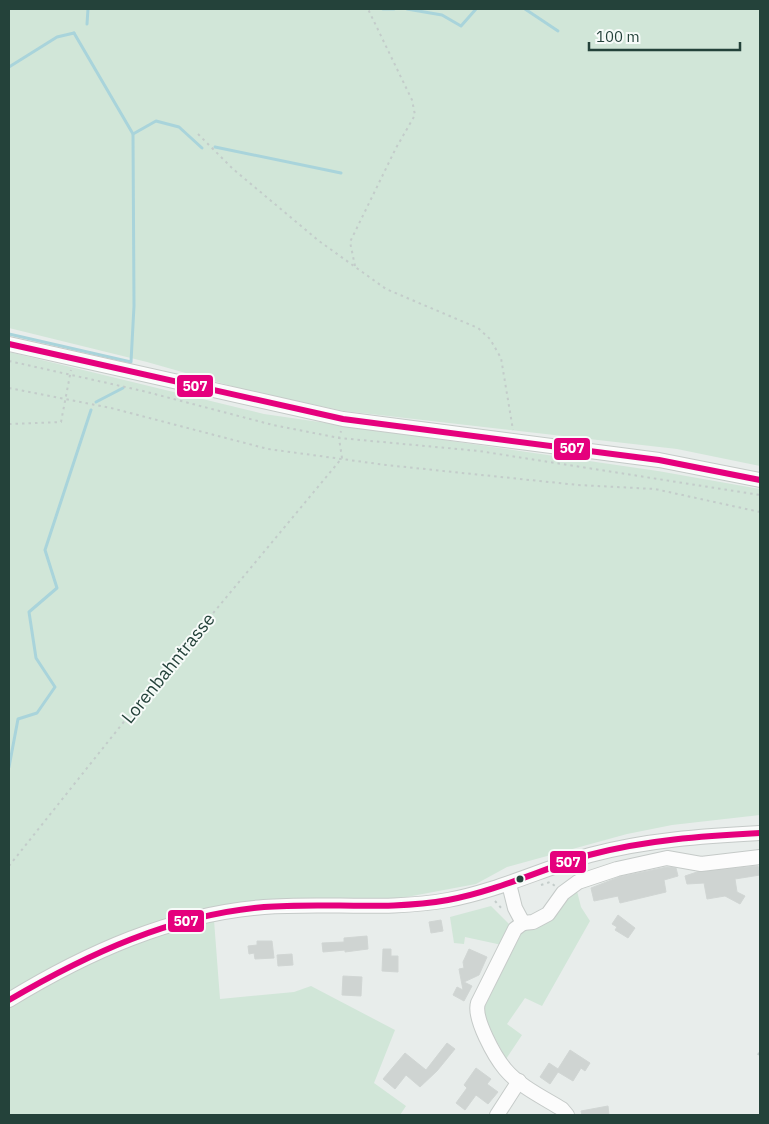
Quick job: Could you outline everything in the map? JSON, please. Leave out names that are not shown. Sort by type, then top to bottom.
[{"type":"street","points":[[9,344],[343,419],[659,460],[760,480]]},
{"type":"street","points":[[9,1000],[50,975],[104,949],[162,928],[218,913],[270,906],[353,907],[420,904],[510,889],[611,850],[698,836],[760,833]]},
{"type":"street","points":[[567,1115],[505,1070],[481,1026],[476,1008],[515,929],[523,922],[533,922],[548,914],[563,892],[589,877],[654,860],[676,859],[701,864],[760,856]]},
{"type":"street","points":[[510,889],[523,922]]},
{"type":"street","points":[[497,1115],[519,1081]]},
{"type":"path","points":[[355,266],[350,242],[396,148],[415,115],[412,100],[368,9]]},
{"type":"path","points":[[198,134],[233,170],[319,241],[386,289],[478,328],[490,339],[501,358],[516,442]]},
{"type":"path","points":[[9,424],[61,422],[73,358]]},
{"type":"path","points":[[9,362],[143,391],[274,425],[339,438],[479,451],[760,495]]},
{"type":"path","points":[[9,388],[111,408],[268,449],[578,485],[655,489],[760,512]]},
{"type":"path","points":[[339,438],[342,458]]},
{"type":"path","name":"Lorenbahntrasse","points":[[9,866],[146,694],[342,458]]},
{"type":"path","points":[[533,888],[550,882],[563,892]]},
{"type":"path","points":[[488,901],[494,900],[510,889]]},
{"type":"path","points":[[494,900],[504,911]]},
{"type":"path","points":[[758,1055],[760,1051]]},
{"type":"green space","points":[[9,9],[760,9],[760,466],[677,449],[344,411],[249,391],[147,362],[9,328]]},
{"type":"green space","points":[[9,352],[264,414],[658,471],[760,489],[760,815],[672,825],[627,834],[507,867],[476,884],[396,899],[256,901],[213,907],[220,999],[294,992],[311,986],[395,1030],[374,1083],[406,1106],[400,1115],[9,1115]]},
{"type":"green space","points":[[576,887],[581,907],[590,921],[542,1006],[525,998],[507,1024],[522,1035],[506,1059],[485,1019],[485,1006],[523,930],[548,919],[565,903]]},
{"type":"green space","points":[[491,906],[509,924],[502,945],[465,937],[464,944],[454,943],[450,917]]},
{"type":"building","points":[[758,866],[760,875],[735,879],[737,892],[745,896],[740,904],[725,896],[707,899],[704,883],[687,884],[685,876],[697,872]]},
{"type":"building","points":[[667,867],[676,868],[678,876],[664,880],[666,892],[620,903],[618,896],[594,901],[591,888],[619,877]]},
{"type":"building","points":[[618,915],[635,928],[628,938],[615,930],[617,927],[612,924]]},
{"type":"building","points":[[441,920],[443,931],[431,933],[429,922]]},
{"type":"building","points":[[367,936],[368,949],[323,952],[322,943],[344,942],[344,938]]},
{"type":"building","points":[[257,941],[272,941],[274,958],[255,959],[254,953],[249,954],[248,946],[257,945]]},
{"type":"building","points":[[383,949],[391,949],[391,956],[398,956],[398,972],[382,971]]},
{"type":"building","points":[[469,949],[487,957],[479,975],[464,982],[472,986],[464,1001],[453,995],[457,987],[463,990],[459,969],[464,968],[463,962]]},
{"type":"building","points":[[292,954],[293,965],[278,966],[277,955]]},
{"type":"building","points":[[343,976],[362,977],[361,996],[342,995]]},
{"type":"building","points":[[447,1043],[455,1049],[437,1071],[420,1087],[406,1075],[395,1089],[383,1079],[405,1053],[426,1070]]},
{"type":"building","points":[[570,1050],[590,1063],[585,1071],[581,1068],[573,1081],[558,1072],[550,1084],[540,1077],[549,1063],[558,1069]]},
{"type":"building","points":[[476,1068],[491,1079],[487,1084],[498,1092],[488,1104],[476,1095],[465,1110],[456,1103],[467,1088],[464,1085]]},
{"type":"building","points":[[608,1106],[609,1115],[582,1115],[581,1111]]},
{"type":"waterway","points":[[87,24],[88,9]]},
{"type":"waterway","points":[[383,9],[394,9]]},
{"type":"waterway","points":[[407,9],[442,15],[461,26],[476,9]]},
{"type":"waterway","points":[[525,9],[558,31]]},
{"type":"waterway","points":[[9,67],[57,37],[74,33]]},
{"type":"waterway","points":[[9,334],[131,362],[134,306],[133,134],[74,33]]},
{"type":"waterway","points":[[133,134],[156,121],[179,127],[202,148]]},
{"type":"waterway","points":[[215,147],[341,173]]},
{"type":"waterway","points":[[96,402],[123,388]]},
{"type":"waterway","points":[[9,767],[18,719],[37,713],[55,687],[36,658],[29,612],[57,588],[45,550],[91,410]]},
{"type":"transit line","name":"507","points":[[9,344],[343,419],[659,460],[760,480]]},
{"type":"transit line","name":"507","points":[[9,1000],[100,952],[131,939],[196,918],[264,907],[310,905],[379,906],[448,900],[484,891],[589,855],[610,850],[674,839],[760,833]]}]
